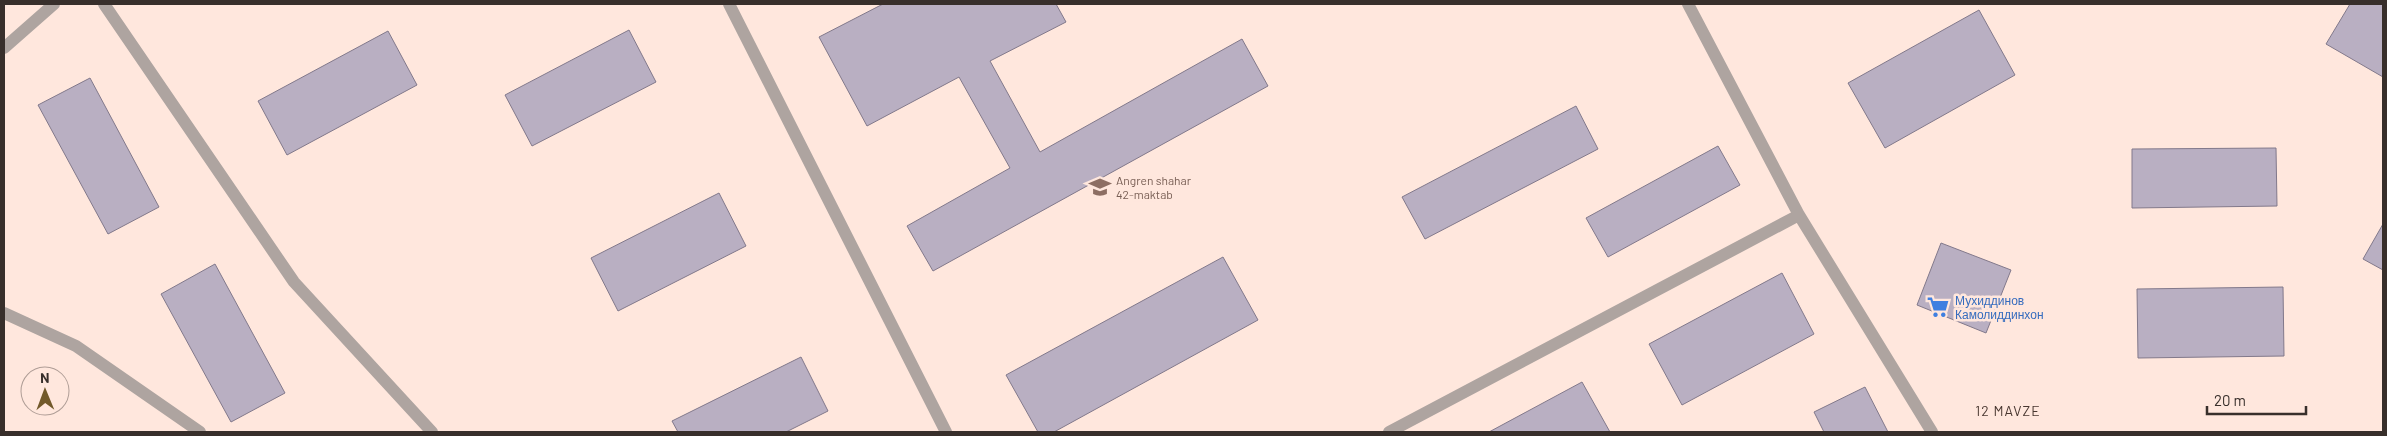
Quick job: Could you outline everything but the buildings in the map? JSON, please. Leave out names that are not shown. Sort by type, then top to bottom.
[{"type":"street","points":[[4,48],[54,4]]},
{"type":"street","points":[[104,4],[294,282],[432,432]]},
{"type":"street","points":[[729,4],[946,432]]},
{"type":"street","points":[[1688,4],[1799,214],[1932,432]]},
{"type":"street","points":[[1389,432],[1799,214]]},
{"type":"street","points":[[4,313],[76,346],[200,432]]},
{"type":"place","name":"Angren shahar 42-maktab","points":[[1100,187]]},
{"type":"place","name":"Мухиддинов Камолиддинхон","points":[[1938,307]]},
{"type":"district","name":"12 MAVZE","points":[[2008,410]]}]
